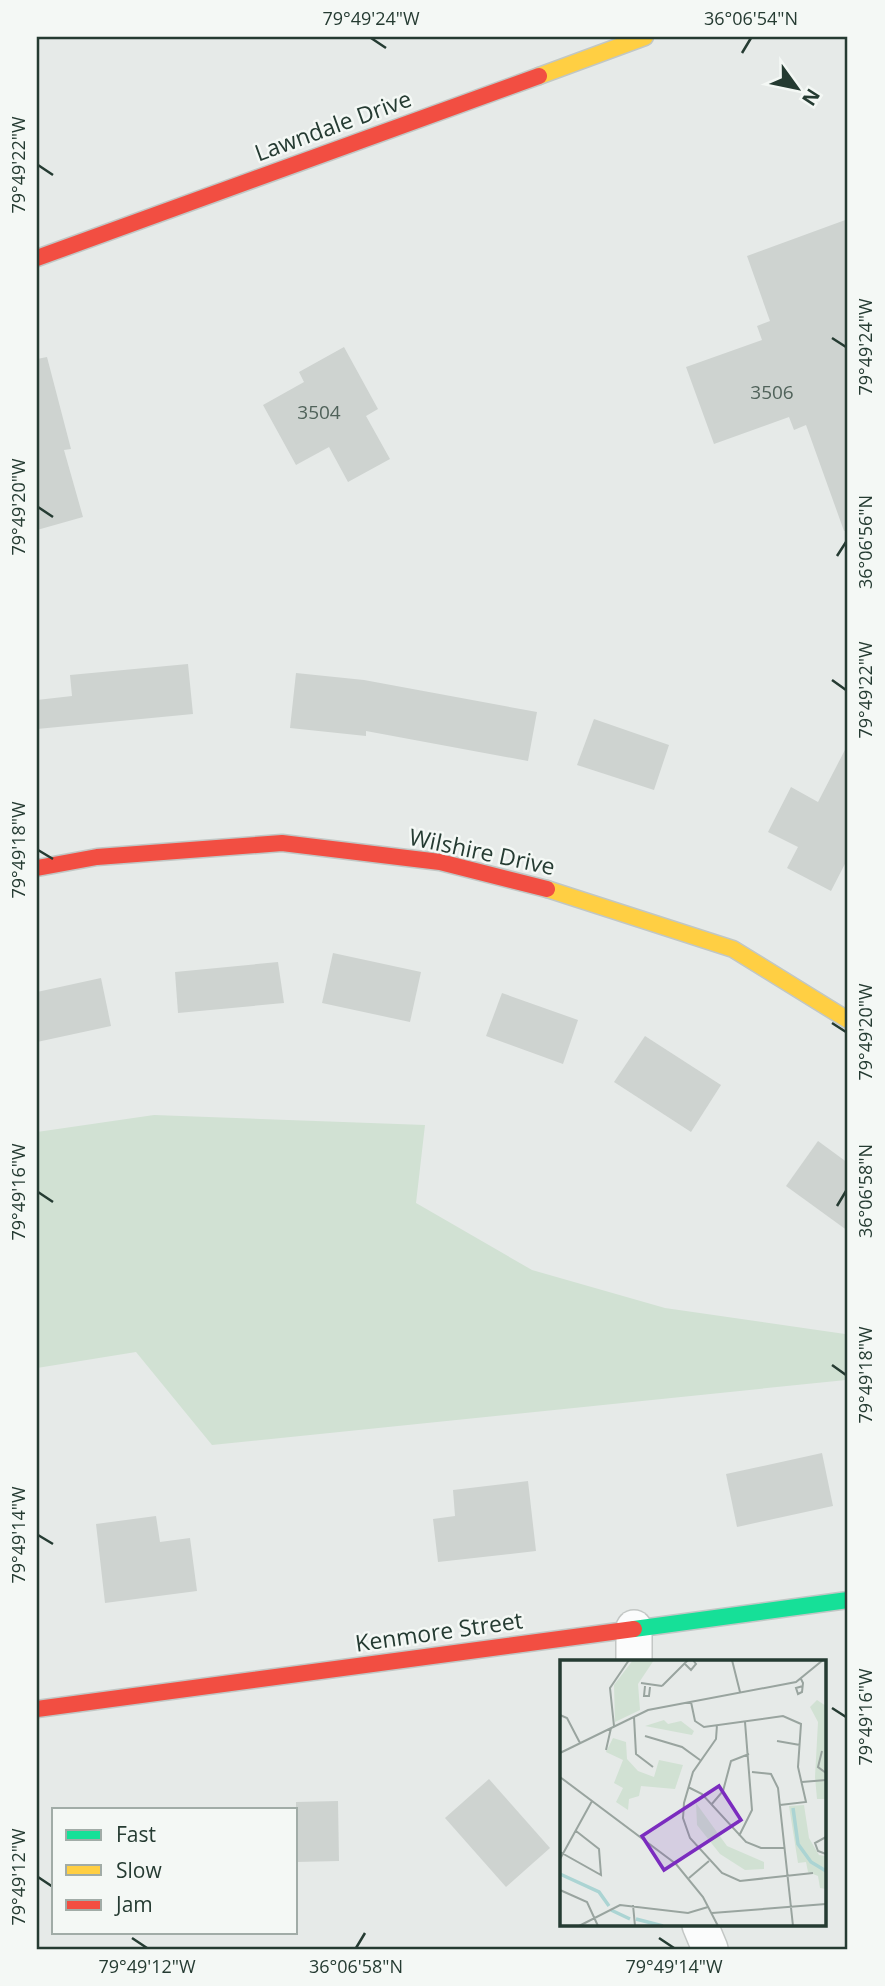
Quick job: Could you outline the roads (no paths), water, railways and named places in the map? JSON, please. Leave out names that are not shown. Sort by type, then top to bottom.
[{"type":"street","name":"Lawndale Drive","points":[[37,258],[645,37]]},
{"type":"street","name":"Wilshire Drive","points":[[37,868],[97,858],[282,844],[440,862],[580,898],[733,949],[848,1020]]},
{"type":"street","name":"Kenmore Street","points":[[37,1709],[848,1600]]},
{"type":"street","points":[[634,1628],[634,1660]]},
{"type":"street","points":[[700,1926],[710,1949]]}]
